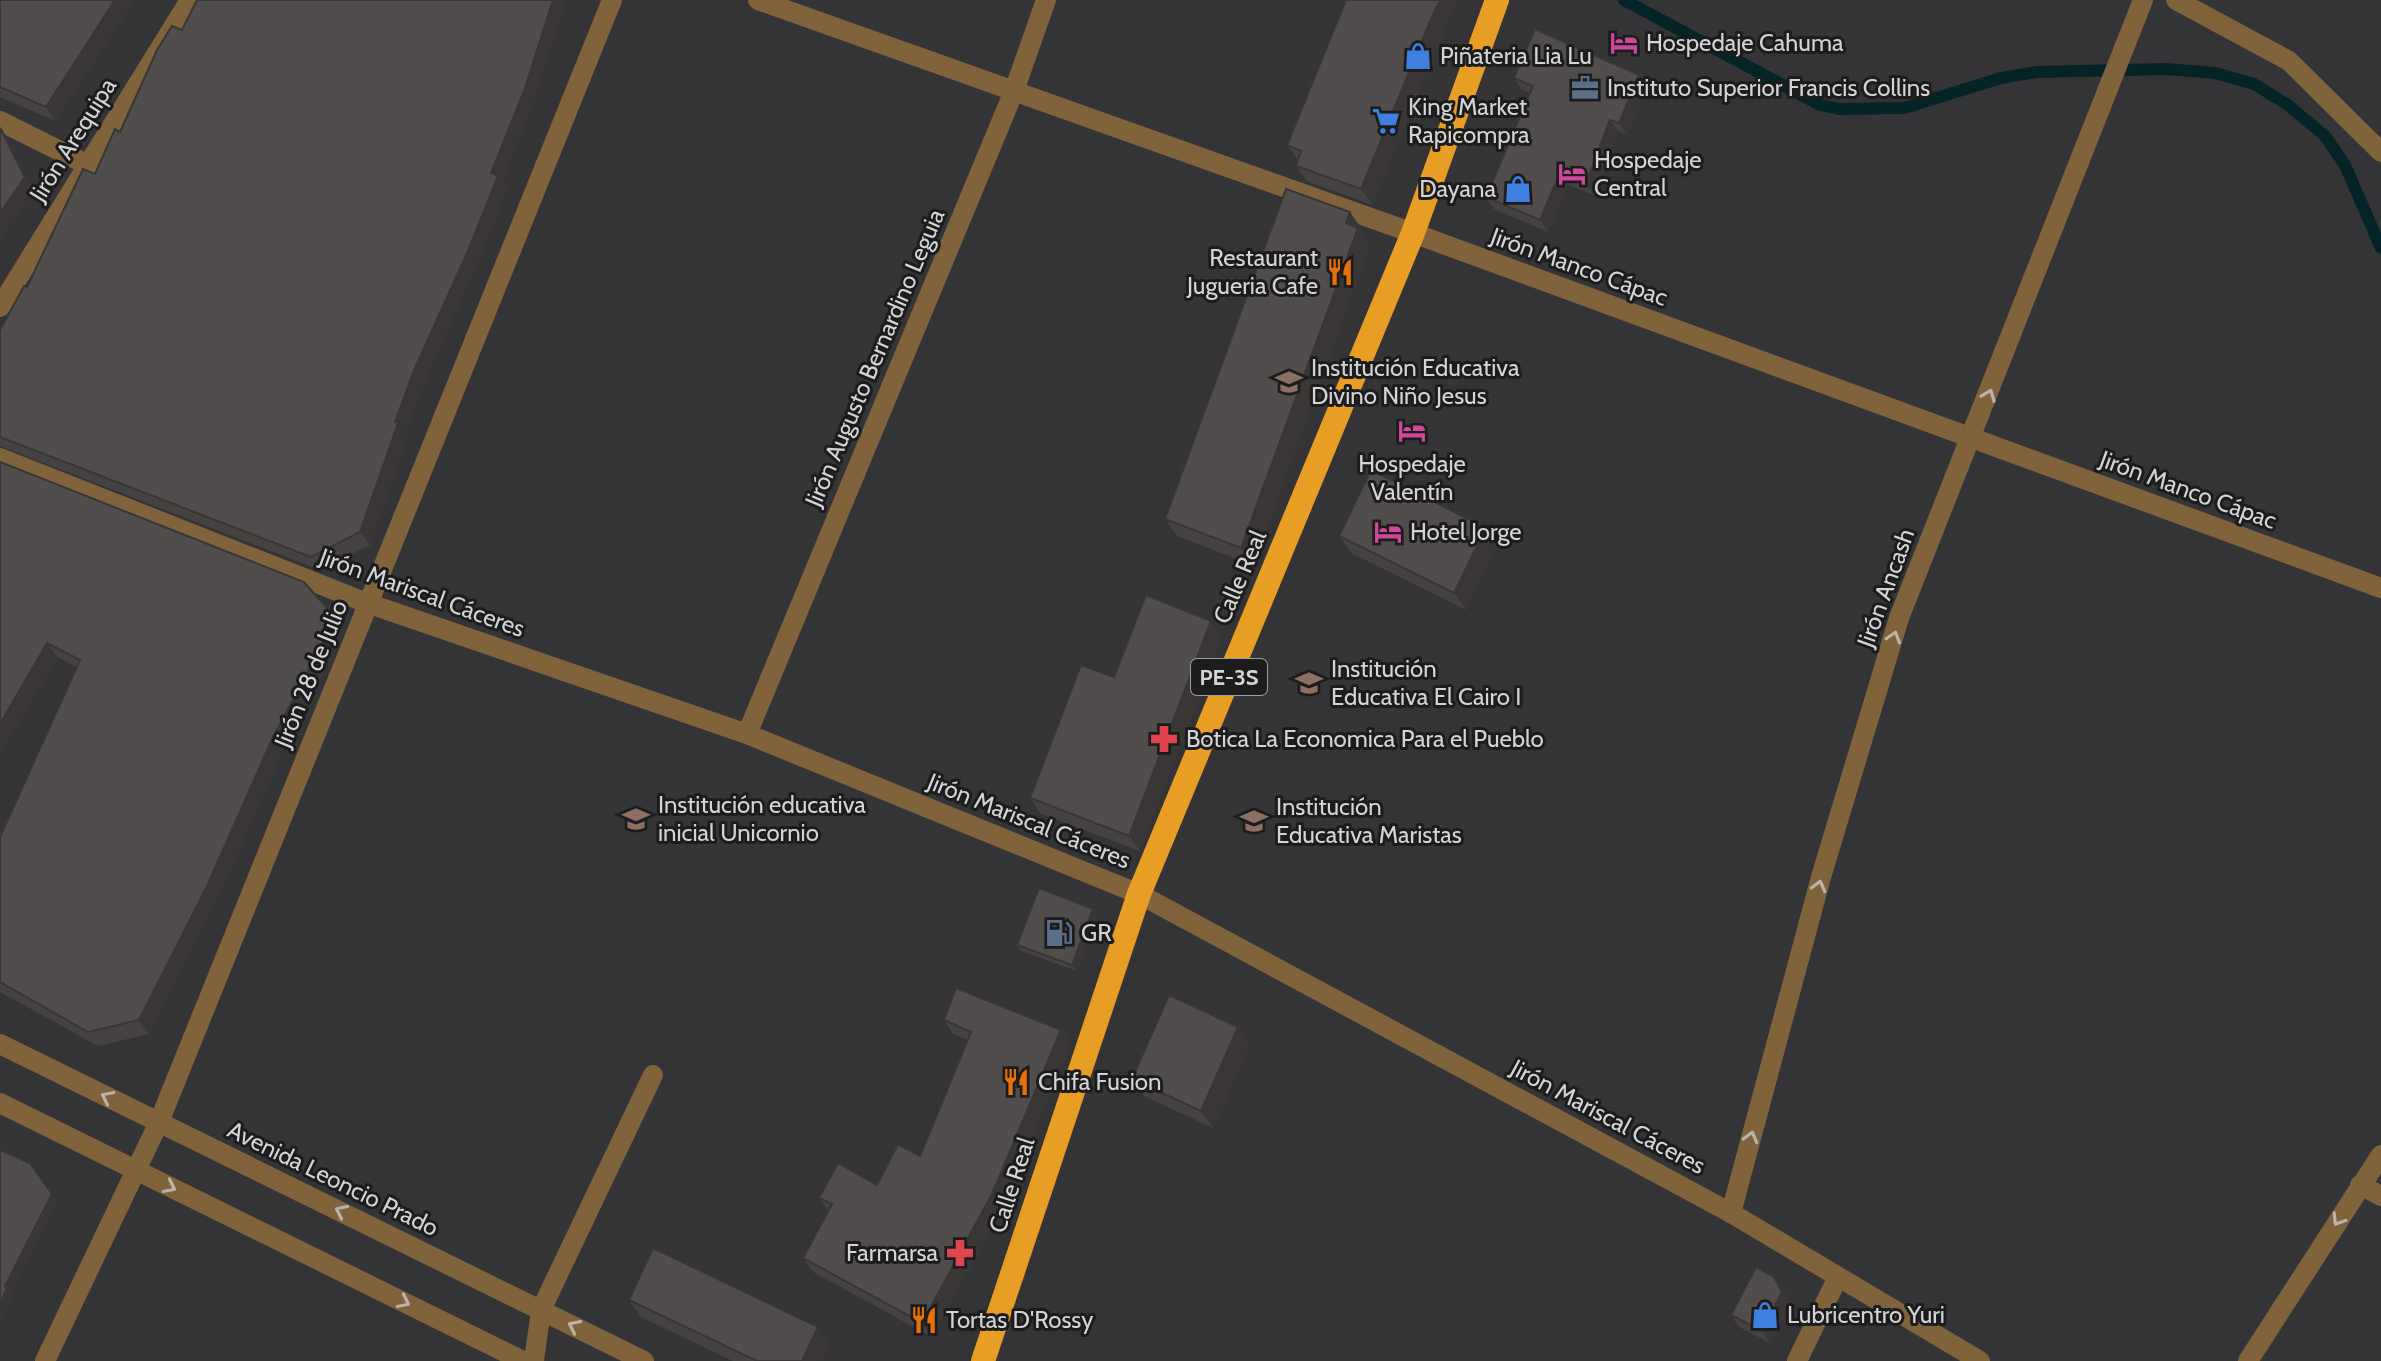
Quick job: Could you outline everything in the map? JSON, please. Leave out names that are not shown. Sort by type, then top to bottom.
[{"type":"highway","name":"Calle Real","points":[[983,1361],[1139,894],[1413,233],[1497,0]]},
{"type":"street","name":"Jirón Arequipa","points":[[0,307],[190,0]]},
{"type":"street","name":"Jirón 28 de Julio","points":[[45,1361],[159,1122],[612,0]]},
{"type":"street","name":"Jirón Manco Cápac","points":[[758,0],[1413,233],[2381,588]]},
{"type":"street","name":"Jirón Augusto Bernardino Leguia","points":[[747,734],[1014,91],[1046,0]]},
{"type":"street","name":"Jirón Ancash","points":[[1731,1213],[1821,877],[1899,618],[2143,0]]},
{"type":"street","points":[[2176,0],[2289,61],[2381,152]]},
{"type":"street","points":[[0,121],[88,165]]},
{"type":"street","name":"Jirón Mariscal Cáceres","points":[[0,458],[367,603],[747,734],[1139,894],[1731,1213],[1980,1361]]},
{"type":"street","name":"Avenida Leoncio Prado","points":[[0,1044],[644,1361]]},
{"type":"street","points":[[534,1361],[541,1310],[653,1075]]},
{"type":"street","points":[[0,1103],[523,1361]]},
{"type":"street","points":[[2248,1361],[2381,1155]]},
{"type":"street","points":[[2360,1185],[2381,1196]]},
{"type":"street","points":[[1797,1361],[1838,1277]]},
{"type":"building","points":[[0,0],[115,0],[46,107],[0,87]]},
{"type":"building","points":[[197,0],[553,0],[524,91],[491,173],[498,176],[415,368],[360,532],[311,557],[0,437],[0,330],[24,286],[27,287],[83,169],[95,174],[115,129],[120,132],[157,50],[172,26],[182,30]]},
{"type":"building","points":[[1346,0],[1440,0],[1361,189],[1296,166],[1301,151],[1287,145]]},
{"type":"building","points":[[1535,29],[1639,75],[1619,123],[1610,120],[1586,183],[1560,173],[1540,220],[1486,197],[1533,86],[1514,78]]},
{"type":"building","points":[[0,128],[25,177],[0,213]]},
{"type":"building","points":[[1286,189],[1350,212],[1346,223],[1358,228],[1241,548],[1165,519]]},
{"type":"building","points":[[0,462],[304,582],[334,616],[273,737],[207,886],[139,1020],[88,1032],[0,982],[0,837],[80,660],[47,643],[0,724]]},
{"type":"building","points":[[1371,470],[1486,528],[1454,593],[1339,536]]},
{"type":"building","points":[[1146,595],[1211,621],[1129,836],[1030,798],[1081,665],[1114,677]]},
{"type":"building","name":"GR","points":[[1039,888],[1093,909],[1072,965],[1017,945]]},
{"type":"building","points":[[956,988],[1061,1030],[992,1194],[922,1323],[803,1258],[832,1204],[819,1198],[838,1163],[877,1185],[898,1144],[920,1156],[971,1032],[944,1020]]},
{"type":"building","points":[[1169,995],[1238,1027],[1201,1111],[1132,1079]]},
{"type":"building","points":[[0,1150],[30,1163],[52,1194],[5,1286],[0,1305]]},
{"type":"building","points":[[653,1248],[818,1327],[802,1361],[757,1361],[629,1300]]},
{"type":"building","points":[[1756,1267],[1774,1277],[1782,1292],[1762,1331],[1731,1315]]},
{"type":"waterway","points":[[1624,0],[1820,105],[1839,109],[1904,108],[2001,78],[2037,72],[2166,69],[2215,73],[2254,84],[2288,105],[2325,136],[2345,165],[2381,248]]},
{"type":"place","name":"Hospedaje Cahuma","points":[[1624,43]]},
{"type":"place","name":"Piñateria Lia Lu","points":[[1418,56]]},
{"type":"place","name":"Instituto Superior Francis Collins","points":[[1585,88]]},
{"type":"place","name":"King Market Rapicompra","points":[[1386,121]]},
{"type":"place","name":"Hospedaje Central","points":[[1572,174]]},
{"type":"place","name":"Dayana","points":[[1518,189]]},
{"type":"place","name":"Restaurant Jugueria Cafe","points":[[1340,272]]},
{"type":"place","name":"Institución Educativa Divino Niño Jesus","points":[[1289,382]]},
{"type":"place","name":"Hospedaje Valentín","points":[[1412,431]]},
{"type":"place","name":"Hotel Jorge","points":[[1388,532]]},
{"type":"place","name":"Institución Educativa El Cairo I","points":[[1309,683]]},
{"type":"place","name":"Botica La Economica Para el Pueblo","points":[[1164,739]]},
{"type":"place","name":"Institución educativa inicial Unicornio","points":[[636,819]]},
{"type":"place","name":"Institución Educativa Maristas","points":[[1254,821]]},
{"type":"place","name":"GR","points":[[1059,933]]},
{"type":"place","name":"Chifa Fusion","points":[[1016,1082]]},
{"type":"place","name":"Farmarsa","points":[[960,1253]]},
{"type":"place","name":"Lubricentro Yuri","points":[[1765,1315]]},
{"type":"place","name":"Tortas D'Rossy","points":[[924,1320]]}]
